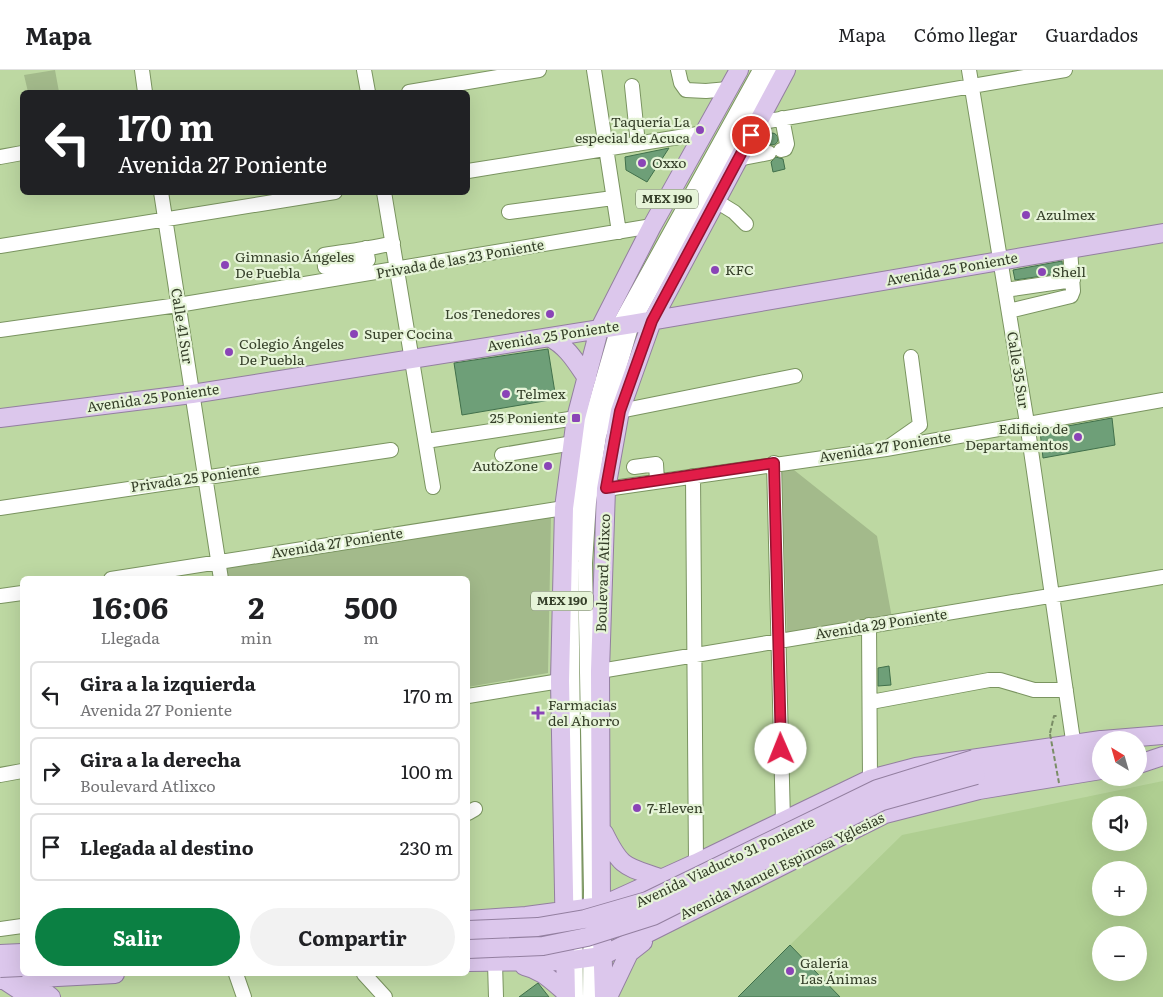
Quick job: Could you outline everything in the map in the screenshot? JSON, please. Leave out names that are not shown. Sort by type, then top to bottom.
[{"type":"main road","name":"Boulevard Atlixco","points":[[569,995],[583,959],[582,908],[560,681],[564,508],[576,418],[599,330],[652,226],[739,70]]},
{"type":"main road","name":"Boulevard Atlixco","points":[[604,997],[583,959],[582,908],[602,830],[600,671],[606,488],[620,411],[652,321],[786,70]]},
{"type":"main road","name":"Avenida 25 Poniente","points":[[0,418],[192,394],[625,326],[1070,253],[1163,233]]},
{"type":"main road","points":[[549,338],[558,342],[572,355],[587,378]]},
{"type":"main road","points":[[1148,736],[1163,735]]},
{"type":"main road","points":[[470,920],[526,916],[582,908],[663,879],[870,779],[916,767],[975,767],[1074,751],[1092,744]]},
{"type":"main road","points":[[1148,750],[1163,750]]},
{"type":"main road","points":[[1074,751],[1092,754]]},
{"type":"main road","points":[[1148,761],[1163,756]]},
{"type":"main road","name":"Avenida Viaducto 31 Poniente","points":[[470,930],[538,927],[585,919],[647,901],[877,789],[975,767]]},
{"type":"main road","name":"Avenida Viaducto 31 Poniente","points":[[470,949],[543,946],[587,937],[653,916],[882,801],[975,767]]},
{"type":"main road","name":"Avenida Manuel Espinosa Yglesias","points":[[470,962],[501,963],[583,959],[664,925],[885,814],[979,790],[1092,771]]},
{"type":"main road","points":[[602,830],[622,864],[663,879]]},
{"type":"main road","points":[[696,863],[703,906]]},
{"type":"main road","points":[[608,997],[629,953],[664,925]]},
{"type":"main road","points":[[12,951],[12,977]]},
{"type":"main road","points":[[501,963],[535,968],[569,995]]},
{"type":"main road","points":[[12,977],[80,976]]},
{"type":"main road","points":[[59,997],[60,992],[80,976]]},
{"type":"main road","points":[[12,977],[51,997]]},
{"type":"street","points":[[142,70],[145,90]]},
{"type":"street","points":[[364,70],[368,90]]},
{"type":"street","points":[[421,90],[538,70]]},
{"type":"street","points":[[594,70],[619,232]]},
{"type":"street","points":[[678,70],[681,83],[686,90],[728,89]]},
{"type":"street","points":[[582,908],[571,561],[587,434],[625,326],[760,70]]},
{"type":"street","points":[[625,326],[772,70]]},
{"type":"street","name":"Calle 35 Sur","points":[[969,70],[1012,311],[1074,751]]},
{"type":"street","points":[[757,123],[1065,70]]},
{"type":"street","points":[[632,86],[638,144]]},
{"type":"street","points":[[738,159],[785,149],[787,144],[782,118]]},
{"type":"street","points":[[470,171],[704,134]]},
{"type":"street","points":[[0,157],[20,153]]},
{"type":"street","name":"Calle 41 Sur","points":[[161,195],[220,576]]},
{"type":"street","points":[[0,246],[317,195]]},
{"type":"street","points":[[385,195],[434,487]]},
{"type":"street","points":[[509,212],[613,198]]},
{"type":"street","points":[[716,201],[734,212],[746,224]]},
{"type":"street","name":"Privada de las 23 Poniente","points":[[0,330],[178,306],[652,226]]},
{"type":"street","points":[[366,248],[393,243]]},
{"type":"street","points":[[1012,311],[1071,296],[1073,280],[1070,253]]},
{"type":"street","points":[[1008,290],[1073,280]]},
{"type":"street","points":[[886,449],[920,424],[911,357]]},
{"type":"street","points":[[620,411],[795,376]]},
{"type":"street","name":"Avenida 27 Poniente","points":[[606,488],[657,482],[774,463],[886,449],[1163,400]]},
{"type":"street","points":[[426,441],[576,418]]},
{"type":"street","points":[[502,454],[573,443]]},
{"type":"street","name":"Privada 25 Poniente","points":[[0,508],[391,450]]},
{"type":"street","points":[[634,467],[662,463],[657,482]]},
{"type":"street","points":[[774,463],[783,821]]},
{"type":"street","points":[[693,476],[696,863]]},
{"type":"street","name":"Avenida 27 Poniente","points":[[130,576],[564,508]]},
{"type":"street","name":"Avenida 29 Poniente","points":[[600,671],[1163,577]]},
{"type":"street","points":[[0,596],[20,593]]},
{"type":"street","points":[[869,625],[870,779]]},
{"type":"street","points":[[870,702],[989,680],[1000,680],[1034,690],[1066,690]]},
{"type":"street","points":[[470,696],[560,681]]},
{"type":"street","points":[[0,775],[20,771]]},
{"type":"street","points":[[0,929],[20,926]]},
{"type":"street","points":[[583,959],[590,997]]},
{"type":"street","points":[[496,997],[501,963]]},
{"type":"street","points":[[237,976],[244,997]]},
{"type":"street","points":[[366,976],[385,997]]},
{"type":"path","points":[[1059,783],[1050,734],[1054,716],[1069,713]]},
{"type":"shaded area","points":[[55,70],[59,90],[28,90],[24,75]]},
{"type":"shaded area","points":[[794,470],[877,536],[892,618],[787,637],[782,471]]},
{"type":"shaded area","points":[[551,517],[548,673],[470,687],[470,576],[227,576],[226,568]]},
{"type":"shaded area","points":[[1163,781],[1163,997],[840,997],[790,945],[902,835],[1139,786],[1148,786],[1148,784]]},
{"type":"building","points":[[770,133],[774,133],[778,139],[774,145],[770,145],[766,141],[766,137]]},
{"type":"building","name":"Oxxo","points":[[669,148],[647,182],[626,170],[625,157]]},
{"type":"building","points":[[776,157],[783,159],[785,169],[773,172],[771,162]]},
{"type":"building","name":"Shell","points":[[1062,261],[1063,273],[1015,280],[1013,270]]},
{"type":"building","points":[[548,349],[556,399],[462,415],[454,363]]},
{"type":"building","name":"Edificio de Departamentos","points":[[1112,418],[1115,445],[1043,458],[1040,431]]},
{"type":"building","points":[[889,666],[891,685],[878,686],[878,668]]},
{"type":"building","name":"Galería Las Ánimas","points":[[790,945],[840,997],[738,997]]},
{"type":"building","points":[[538,983],[549,997],[519,997]]},
{"type":"place","name":"Taquería La especial de Acuca","points":[[700,130]]},
{"type":"place","name":"Oxxo","points":[[642,163]]},
{"type":"place","name":"Azulmex","points":[[1026,215]]},
{"type":"place","name":"Gimnasio Ángeles De Puebla","points":[[225,265]]},
{"type":"place","name":"KFC","points":[[715,270]]},
{"type":"place","name":"Shell","points":[[1042,272]]},
{"type":"place","name":"Los Tenedores","points":[[550,314]]},
{"type":"place","name":"Super Cocina","points":[[354,334]]},
{"type":"place","name":"Colegio Ángeles De Puebla","points":[[229,352]]},
{"type":"place","name":"Telmex","points":[[506,394]]},
{"type":"place","name":"25 Poniente","points":[[576,418]]},
{"type":"place","name":"Edificio de Departamentos","points":[[1078,437]]},
{"type":"place","name":"AutoZone","points":[[548,466]]},
{"type":"place","name":"Farmacias del Ahorro","points":[[538,713]]},
{"type":"place","name":"7-Eleven","points":[[637,808]]},
{"type":"place","name":"Galería Las Ánimas","points":[[790,971]]},
{"type":"route","points":[[751,135],[652,321],[620,411],[606,488],[774,463],[781,749]]}]
